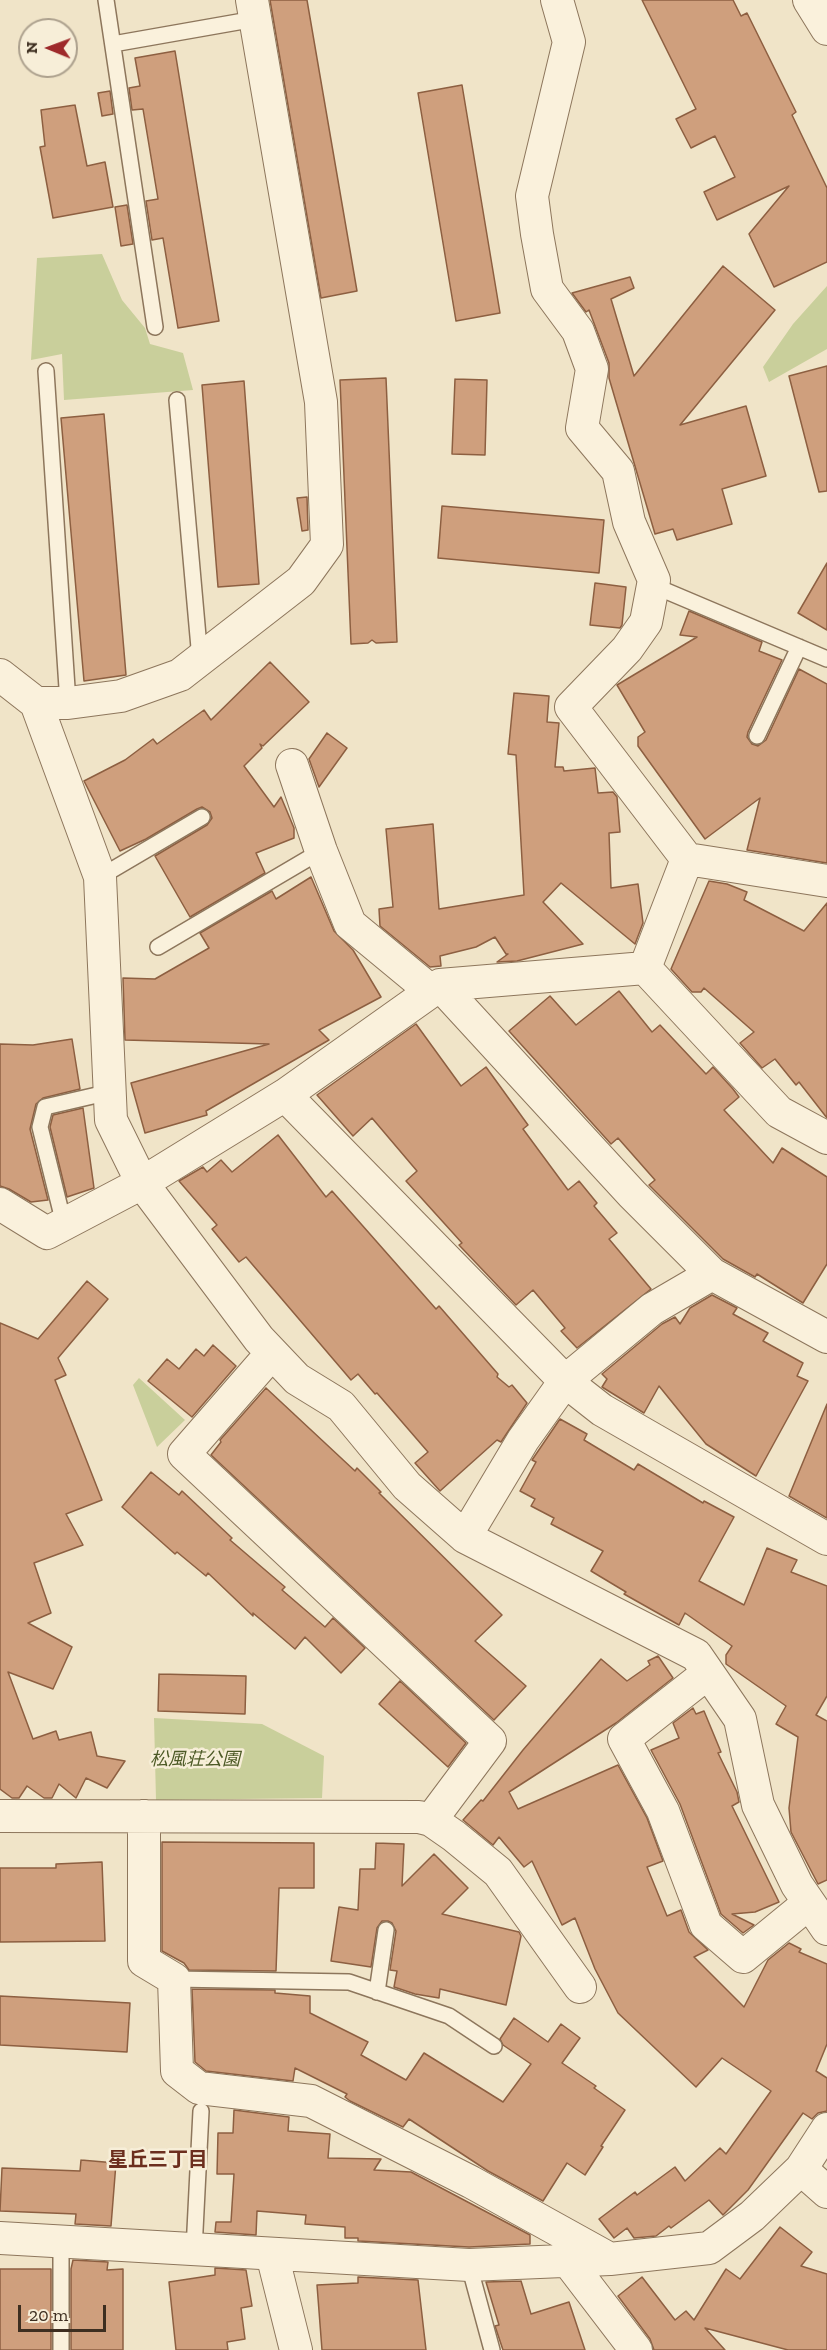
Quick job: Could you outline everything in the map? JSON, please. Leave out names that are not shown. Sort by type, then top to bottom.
[{"type":"street","points":[[557,0],[569,42],[532,196],[537,234],[547,289],[578,331],[592,369],[582,428],[618,471],[629,522],[654,579],[646,622],[627,649],[571,706],[687,859],[827,881]]},
{"type":"street","points":[[809,0],[827,29]]},
{"type":"street","points":[[36,703],[68,704],[121,696],[180,675],[301,581],[327,545],[321,402],[253,9]]},
{"type":"street","points":[[0,675],[36,703],[100,877],[111,1120],[142,1183],[259,1339],[297,1378],[341,1406],[407,1486],[465,1538],[696,1655],[740,1719],[758,1805],[797,1884],[827,1929]]},
{"type":"street","points":[[292,765],[321,851],[350,924],[436,988],[632,1194],[712,1274],[825,1331]]},
{"type":"street","points":[[645,968],[687,859]]},
{"type":"street","points":[[0,1204],[47,1233],[142,1183],[285,1095],[436,988],[645,968]]},
{"type":"street","points":[[645,968],[779,1112],[827,1138]]},
{"type":"street","points":[[285,1095],[565,1381],[602,1410],[827,1539]]},
{"type":"street","points":[[465,1538],[523,1440],[565,1381],[652,1309],[712,1274]]},
{"type":"street","points":[[272,1353],[184,1454],[490,1741],[431,1820]]},
{"type":"street","points":[[708,1673],[624,1739],[663,1811],[706,1925],[744,1957],[809,1903]]},
{"type":"street","points":[[0,1816],[419,1817],[431,1820],[498,1872],[580,1987]]},
{"type":"street","points":[[144,1816],[144,1961],[174,1979],[177,2072],[199,2088],[311,2101],[471,2182],[609,2259]]},
{"type":"street","points":[[0,2238],[469,2265],[609,2259],[709,2248],[752,2216],[801,2169],[827,2129]]},
{"type":"street","points":[[801,2169],[827,2192]]},
{"type":"street","points":[[272,2254],[296,2350]]},
{"type":"street","points":[[568,2261],[636,2350]]},
{"type":"lane","points":[[106,0],[155,327]]},
{"type":"lane","points":[[113,44],[253,9]]},
{"type":"lane","points":[[46,371],[68,704]]},
{"type":"lane","points":[[177,400],[200,659]]},
{"type":"lane","points":[[652,585],[827,659]]},
{"type":"lane","points":[[757,736],[799,647]]},
{"type":"lane","points":[[100,877],[202,817]]},
{"type":"lane","points":[[158,947],[321,851]]},
{"type":"lane","points":[[64,1224],[40,1127],[45,1107],[110,1092]]},
{"type":"lane","points":[[377,1992],[386,1930]]},
{"type":"lane","points":[[174,1979],[349,1982],[449,2016],[494,2046]]},
{"type":"lane","points":[[194,2250],[201,2111]]},
{"type":"lane","points":[[61,2350],[62,2242]]},
{"type":"lane","points":[[469,2265],[492,2350]]},
{"type":"green space","points":[[102,254],[122,300],[145,328],[150,344],[183,353],[193,390],[64,400],[62,354],[31,360],[37,258]]},
{"type":"green space","points":[[827,286],[827,349],[769,382],[763,367],[793,324]]},
{"type":"green space","points":[[139,1378],[185,1420],[157,1447],[133,1385]]},
{"type":"green space","name":"松風荘公園","points":[[154,1718],[262,1724],[324,1756],[322,1798],[156,1800]]},
{"type":"building","points":[[270,0],[307,0],[357,291],[321,298]]},
{"type":"building","points":[[642,0],[733,0],[741,16],[747,13],[796,112],[792,115],[827,188],[827,262],[774,287],[749,234],[789,186],[717,220],[704,192],[735,177],[715,136],[691,148],[676,119],[696,109]]},
{"type":"building","points":[[175,51],[219,321],[178,328],[163,238],[152,240],[146,201],[158,199],[143,109],[132,110],[129,88],[140,86],[135,58]]},
{"type":"building","points":[[462,85],[500,313],[456,321],[418,93]]},
{"type":"building","points":[[110,91],[113,114],[102,116],[98,93]]},
{"type":"building","points":[[75,105],[87,166],[105,162],[113,207],[53,218],[40,147],[45,146],[41,110]]},
{"type":"building","points":[[127,205],[133,244],[121,246],[115,207]]},
{"type":"building","points":[[723,266],[775,310],[680,425],[746,406],[766,476],[722,489],[732,524],[677,540],[673,529],[655,534],[609,378],[609,363],[589,310],[586,312],[572,293],[630,277],[634,288],[611,299],[634,376]]},
{"type":"building","points":[[827,366],[827,491],[819,492],[789,376]]},
{"type":"building","points":[[386,378],[397,642],[376,643],[372,640],[368,643],[351,644],[340,380]]},
{"type":"building","points":[[455,379],[487,380],[485,455],[452,454]]},
{"type":"building","points":[[244,381],[259,584],[218,587],[202,385]]},
{"type":"building","points":[[104,414],[126,675],[84,681],[61,418]]},
{"type":"building","points":[[307,497],[308,530],[302,531],[297,498]]},
{"type":"building","points":[[442,506],[604,520],[599,573],[438,558]]},
{"type":"building","points":[[827,563],[827,630],[798,613]]},
{"type":"building","points":[[595,583],[626,587],[620,628],[590,625]]},
{"type":"building","points":[[689,611],[762,642],[759,651],[782,660],[748,732],[747,737],[752,744],[758,746],[766,740],[799,669],[827,684],[827,863],[747,850],[760,798],[705,839],[638,746],[638,737],[645,732],[617,685],[697,637],[680,635]]},
{"type":"building","points":[[270,662],[309,702],[263,746],[260,744],[262,748],[244,766],[274,807],[281,797],[294,828],[294,838],[256,853],[265,873],[190,917],[155,856],[207,825],[212,818],[210,812],[202,807],[197,809],[146,839],[120,851],[84,781],[125,760],[153,739],[157,744],[204,710],[211,720]]},
{"type":"building","points":[[514,693],[549,696],[547,722],[559,723],[555,767],[563,767],[564,771],[595,768],[598,793],[613,792],[617,797],[620,832],[609,833],[611,888],[638,884],[643,923],[635,944],[561,883],[543,902],[583,944],[517,961],[497,962],[508,954],[495,937],[476,947],[440,956],[441,966],[430,967],[380,926],[379,909],[393,907],[386,829],[433,824],[439,909],[524,895],[516,755],[508,754]]},
{"type":"building","points":[[327,733],[347,748],[319,787],[309,759]]},
{"type":"building","points":[[311,877],[334,931],[353,950],[381,997],[319,1030],[329,1040],[206,1111],[207,1115],[145,1133],[131,1083],[269,1044],[125,1040],[123,978],[155,979],[209,948],[200,933],[272,891],[276,899]]},
{"type":"building","points":[[709,881],[727,884],[747,892],[744,900],[804,931],[827,903],[827,1118],[799,1082],[796,1085],[775,1059],[762,1068],[740,1043],[754,1032],[704,988],[701,992],[692,992],[671,969]]},
{"type":"building","points":[[619,991],[652,1032],[660,1025],[706,1074],[713,1067],[733,1089],[739,1097],[724,1110],[773,1163],[782,1148],[827,1177],[827,1264],[803,1303],[757,1274],[755,1277],[723,1259],[649,1185],[655,1180],[618,1138],[611,1144],[509,1031],[550,996],[576,1025]]},
{"type":"building","points":[[416,1024],[461,1086],[486,1067],[528,1125],[523,1129],[568,1190],[579,1181],[597,1203],[594,1206],[617,1233],[609,1239],[651,1289],[577,1348],[561,1331],[565,1328],[533,1290],[516,1305],[459,1245],[462,1243],[406,1181],[417,1171],[372,1118],[353,1136],[317,1095]]},
{"type":"building","points":[[72,1039],[80,1089],[43,1098],[36,1104],[30,1129],[48,1200],[31,1202],[0,1186],[0,1044],[33,1045]]},
{"type":"building","points":[[83,1108],[94,1188],[67,1197],[50,1127],[53,1115]]},
{"type":"building","points":[[278,1135],[326,1197],[332,1191],[436,1309],[439,1306],[498,1374],[497,1377],[509,1387],[512,1385],[527,1403],[501,1442],[497,1440],[440,1491],[415,1463],[428,1452],[358,1374],[351,1380],[246,1257],[239,1262],[212,1229],[217,1225],[179,1181],[203,1167],[207,1172],[221,1160],[232,1172]]},
{"type":"building","points":[[87,1281],[108,1299],[58,1358],[66,1375],[55,1380],[102,1500],[66,1514],[83,1545],[34,1563],[51,1613],[28,1623],[72,1647],[53,1689],[8,1672],[33,1739],[56,1731],[59,1740],[91,1732],[97,1756],[125,1761],[107,1788],[86,1778],[76,1798],[59,1784],[52,1798],[44,1798],[27,1786],[19,1798],[12,1798],[0,1789],[0,1323],[38,1339]]},
{"type":"building","points":[[712,1295],[737,1308],[733,1314],[768,1333],[763,1341],[803,1363],[797,1376],[808,1381],[756,1476],[706,1444],[659,1386],[644,1413],[602,1387],[607,1379],[602,1374],[662,1324],[675,1317],[680,1324],[690,1308]]},
{"type":"building","points":[[213,1345],[236,1366],[192,1417],[148,1381],[167,1359],[179,1369],[196,1349],[204,1356]]},
{"type":"building","points":[[266,1388],[355,1471],[357,1468],[381,1492],[379,1493],[502,1615],[475,1641],[526,1686],[494,1720],[211,1455],[221,1442],[220,1440]]},
{"type":"building","points":[[827,1404],[827,1518],[789,1496]]},
{"type":"building","points":[[560,1419],[587,1434],[584,1440],[634,1470],[638,1464],[703,1503],[704,1501],[734,1517],[699,1581],[744,1605],[767,1548],[797,1560],[791,1572],[827,1586],[827,1696],[816,1715],[827,1721],[827,1880],[818,1884],[791,1832],[789,1808],[798,1737],[776,1724],[786,1706],[726,1664],[726,1655],[732,1646],[685,1613],[679,1625],[624,1594],[626,1592],[591,1571],[603,1551],[551,1524],[554,1518],[531,1506],[535,1499],[520,1491],[536,1462],[532,1460]]},
{"type":"building","points":[[151,1472],[179,1495],[182,1491],[232,1538],[230,1540],[285,1587],[282,1590],[325,1627],[333,1618],[365,1648],[341,1673],[305,1637],[295,1649],[253,1613],[253,1616],[208,1573],[206,1576],[177,1552],[175,1554],[122,1507]]},
{"type":"building","points":[[658,1656],[673,1678],[616,1723],[509,1792],[518,1809],[618,1765],[647,1818],[663,1861],[647,1867],[667,1916],[681,1910],[689,1932],[708,1950],[694,1957],[744,2007],[768,1960],[789,1943],[801,1949],[799,1952],[827,1964],[827,2044],[816,2071],[827,2078],[827,2111],[818,2113],[812,2119],[803,2113],[748,2190],[723,2215],[709,2200],[671,2228],[669,2226],[656,2236],[634,2238],[627,2228],[614,2238],[599,2219],[635,2192],[637,2195],[675,2167],[685,2181],[720,2148],[726,2154],[771,2091],[722,2058],[696,2087],[618,2013],[595,1969],[575,1918],[562,1925],[532,1861],[524,1867],[499,1837],[493,1845],[463,1820],[481,1800],[483,1801],[523,1750],[601,1659],[627,1681],[650,1665],[648,1661]]},
{"type":"building","points":[[159,1674],[246,1676],[245,1714],[158,1711]]},
{"type":"building","points":[[400,1681],[466,1743],[448,1767],[379,1704]]},
{"type":"building","points":[[693,1708],[696,1714],[704,1711],[721,1752],[718,1753],[737,1792],[739,1802],[732,1806],[779,1902],[755,1912],[732,1914],[754,1925],[743,1933],[721,1914],[680,1804],[651,1750],[679,1738],[673,1723]]},
{"type":"building","points":[[162,1842],[314,1843],[314,1888],[279,1888],[276,1971],[189,1970],[184,1963],[162,1951]]},
{"type":"building","points":[[376,1843],[404,1844],[402,1886],[434,1854],[468,1888],[442,1914],[519,1932],[521,1936],[506,2005],[440,1989],[439,1998],[415,1994],[394,1987],[397,1971],[390,1970],[396,1931],[392,1923],[388,1921],[382,1921],[377,1928],[371,1967],[331,1961],[339,1907],[358,1910],[360,1869],[375,1869]]},
{"type":"building","points":[[102,1862],[105,1941],[0,1942],[0,1868],[56,1868],[56,1864]]},
{"type":"building","points":[[192,1989],[275,1990],[275,1993],[310,1996],[310,2013],[368,2042],[361,2055],[406,2080],[424,2053],[503,2102],[531,2064],[503,2045],[500,2039],[514,2018],[548,2042],[561,2024],[580,2038],[562,2063],[596,2086],[594,2088],[625,2110],[585,2175],[567,2163],[543,2201],[488,2171],[409,2119],[403,2127],[350,2101],[345,2097],[347,2094],[295,2068],[293,2081],[206,2071],[195,2062]]},
{"type":"building","points":[[0,1996],[130,2003],[127,2052],[0,2045]]},
{"type":"building","points":[[234,2110],[289,2117],[288,2131],[330,2134],[328,2158],[381,2159],[374,2170],[411,2172],[530,2235],[530,2244],[469,2247],[358,2241],[358,2238],[345,2238],[345,2227],[305,2224],[306,2215],[257,2211],[256,2235],[215,2232],[216,2222],[231,2222],[234,2174],[217,2174],[218,2133],[233,2133]]},
{"type":"building","points":[[81,2160],[116,2163],[111,2226],[75,2224],[76,2214],[0,2211],[2,2168],[80,2171]]},
{"type":"building","points":[[780,2227],[812,2252],[801,2266],[827,2274],[827,2350],[788,2350],[705,2328],[725,2350],[654,2350],[650,2339],[618,2296],[642,2277],[675,2320],[686,2311],[694,2320],[726,2269],[740,2279]]},
{"type":"building","points":[[73,2260],[108,2262],[107,2270],[123,2269],[123,2350],[71,2350]]},
{"type":"building","points":[[215,2268],[246,2270],[252,2306],[241,2308],[245,2339],[227,2342],[228,2350],[176,2350],[169,2282],[215,2275]]},
{"type":"building","points":[[0,2269],[51,2269],[51,2350],[0,2350]]},
{"type":"building","points":[[358,2277],[418,2280],[426,2350],[322,2350],[317,2285],[358,2283]]},
{"type":"building","points":[[521,2281],[531,2314],[569,2302],[585,2350],[503,2350],[495,2326],[499,2325],[486,2282]]},
{"type":"district","name":"星丘三丁目","points":[[158,2160]]}]
